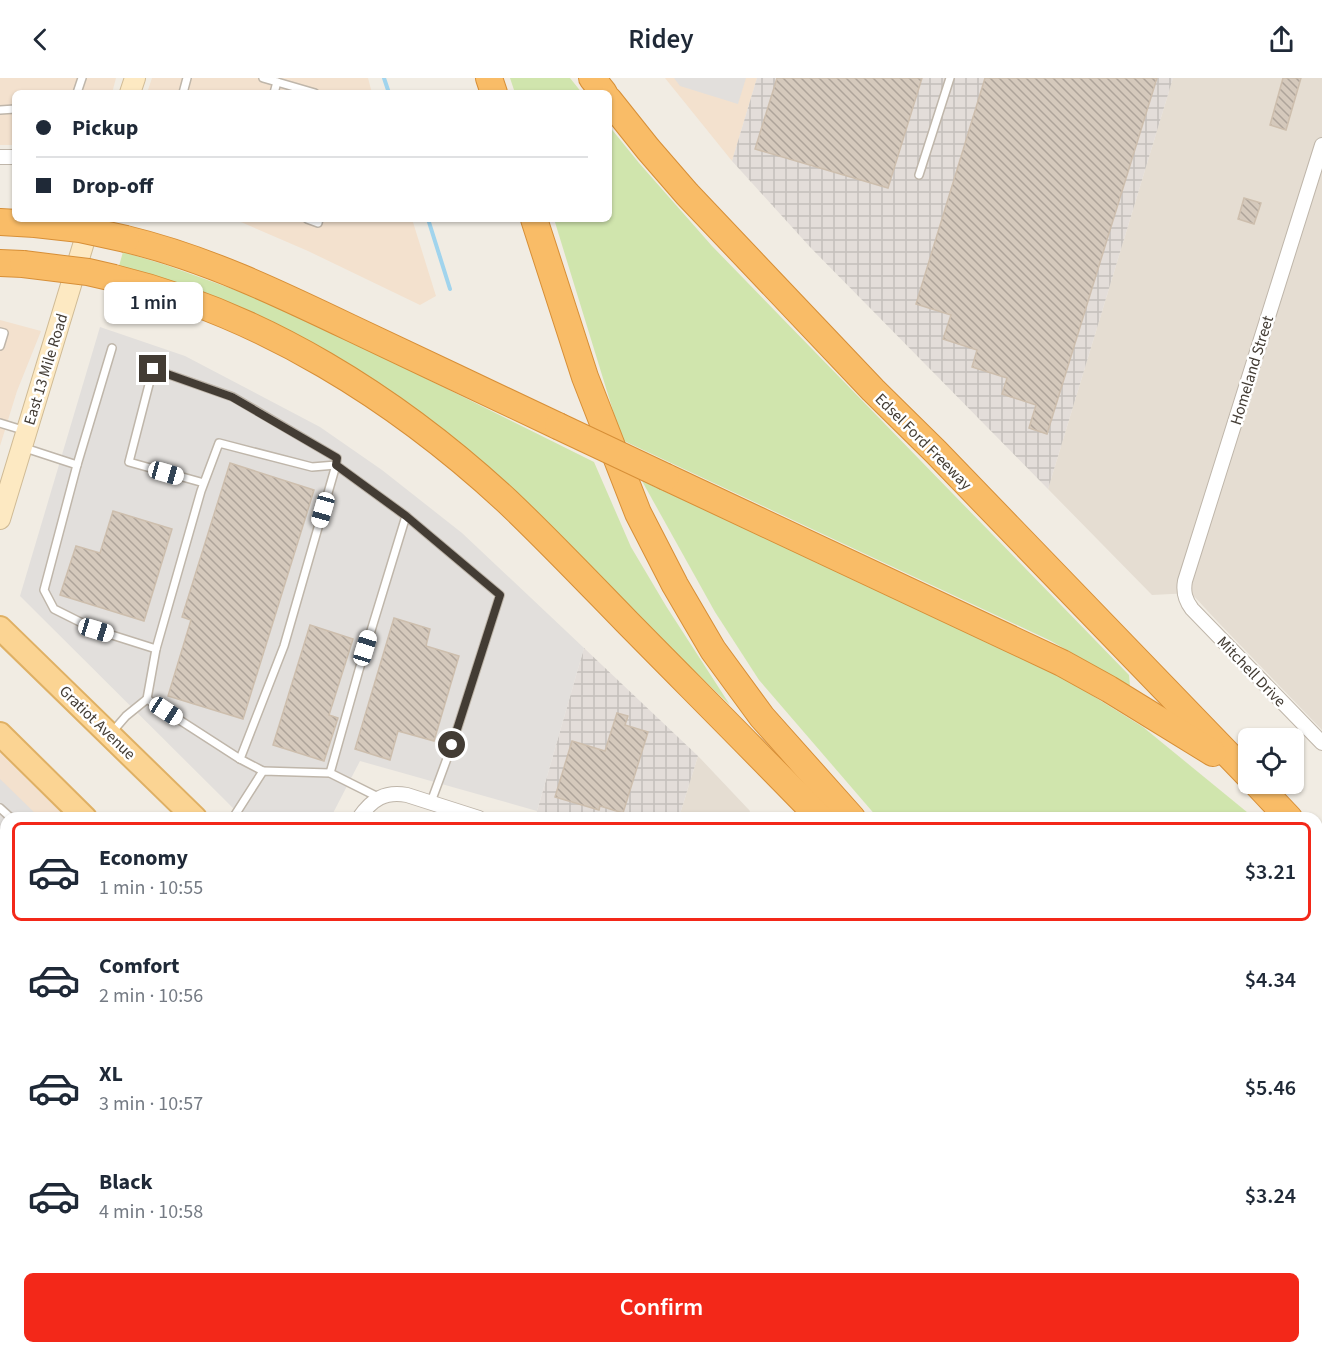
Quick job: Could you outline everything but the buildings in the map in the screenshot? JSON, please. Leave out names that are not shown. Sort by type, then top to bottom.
[{"type":"highway","points":[[592,78],[602,90]]},
{"type":"highway","name":"Edsel Ford Freeway","points":[[612,104],[687,194],[873,390],[936,452],[1238,765]]},
{"type":"highway","points":[[0,222],[80,229],[126,238],[226,271],[1000,633],[1077,671],[1238,769]]},
{"type":"highway","points":[[535,222],[585,377],[638,513],[675,585],[714,650],[762,717],[847,812]]},
{"type":"highway","points":[[12,264],[76,270],[158,289],[202,304],[253,327],[315,360],[387,406],[427,434],[508,502],[814,812]]},
{"type":"highway","name":"Edsel Ford Freeway","points":[[1266,794],[1283,812]]},
{"type":"main road","name":"East 13 Mile Road","points":[[0,519],[90,222]]},
{"type":"main road","name":"Gratiot Avenue","points":[[0,628],[110,734],[176,809]]},
{"type":"main road","points":[[0,734],[79,812]]},
{"type":"street","name":"Homeland Street","points":[[1185,596],[1185,581],[1322,145]]},
{"type":"street","name":"Mitchell Drive","points":[[1185,596],[1192,609],[1322,743]]},
{"type":"street","points":[[363,812],[378,797],[398,793],[461,812]]},
{"type":"lane","points":[[263,78],[305,90]]},
{"type":"lane","points":[[919,175],[950,78]]},
{"type":"lane","points":[[275,90],[277,82]]},
{"type":"lane","points":[[0,332],[4,333],[0,346]]},
{"type":"lane","points":[[112,348],[77,465],[44,590],[54,609],[96,630],[156,649]]},
{"type":"lane","points":[[204,483],[129,462],[153,369],[232,397],[337,458],[284,646],[240,759]]},
{"type":"lane","points":[[0,423],[24,439],[77,465]]},
{"type":"lane","points":[[110,734],[126,716],[147,699],[156,649],[204,483],[219,443],[312,467],[336,465],[406,516],[500,595],[452,745],[431,802]]},
{"type":"lane","points":[[330,773],[406,516]]},
{"type":"lane","points":[[147,699],[240,759],[263,771],[330,773],[378,797]]},
{"type":"lane","points":[[237,812],[263,771]]},
{"type":"shaded area","points":[[0,78],[116,78],[113,90],[12,90],[12,145],[0,145]]},
{"type":"shaded area","points":[[152,78],[368,78],[371,90],[148,90]]},
{"type":"shaded area","points":[[665,78],[757,78],[732,161]]},
{"type":"shaded area","points":[[674,78],[746,78],[738,104],[680,86]]},
{"type":"shaded area","points":[[757,78],[1173,78],[1048,489],[810,247],[732,161]]},
{"type":"shaded area","points":[[1173,78],[1322,78],[1322,730],[1191,593],[1152,595],[1048,489]]},
{"type":"shaded area","points":[[241,222],[413,222],[436,296],[420,305],[308,251]]},
{"type":"shaded area","points":[[0,320],[41,331],[17,391],[0,446]]},
{"type":"shaded area","points":[[100,327],[185,356],[320,427],[382,470],[462,533],[584,648],[537,811],[360,761],[334,812],[237,812],[20,596]],"holes":[[[230,464],[314,490],[243,719],[168,696],[186,638],[211,627],[182,617]],[[114,512],[172,529],[144,621],[61,595],[76,546],[100,553]],[[394,618],[430,629],[426,646],[459,656],[434,741],[398,731],[389,760],[355,749]],[[310,625],[353,639],[329,715],[338,718],[324,761],[273,745]]]},
{"type":"shaded area","points":[[584,648],[698,756],[681,812],[537,812]]},
{"type":"shaded area","points":[[0,750],[61,812],[0,812]]},
{"type":"shaded area","points":[[698,756],[750,811],[750,812],[681,812]]},
{"type":"shaded area","points":[[0,779],[34,812],[0,812]]},
{"type":"green space","points":[[510,78],[570,78],[580,90],[514,90]]},
{"type":"green space","points":[[612,130],[712,246],[1129,675],[1130,686],[1051,641],[622,440],[555,222],[612,222]]},
{"type":"green space","points":[[123,252],[249,295],[377,354],[594,462],[631,547],[730,705],[504,483],[171,283],[119,266]]},
{"type":"green space","points":[[642,481],[1040,663],[1143,727],[1247,812],[873,812],[759,680],[715,612]]},
{"type":"waterway","points":[[384,78],[388,90]]},
{"type":"waterway","points":[[429,222],[450,289]]},
{"type":"route","points":[[153,369],[232,397],[337,458],[336,465],[406,516],[500,595],[452,745]]}]
